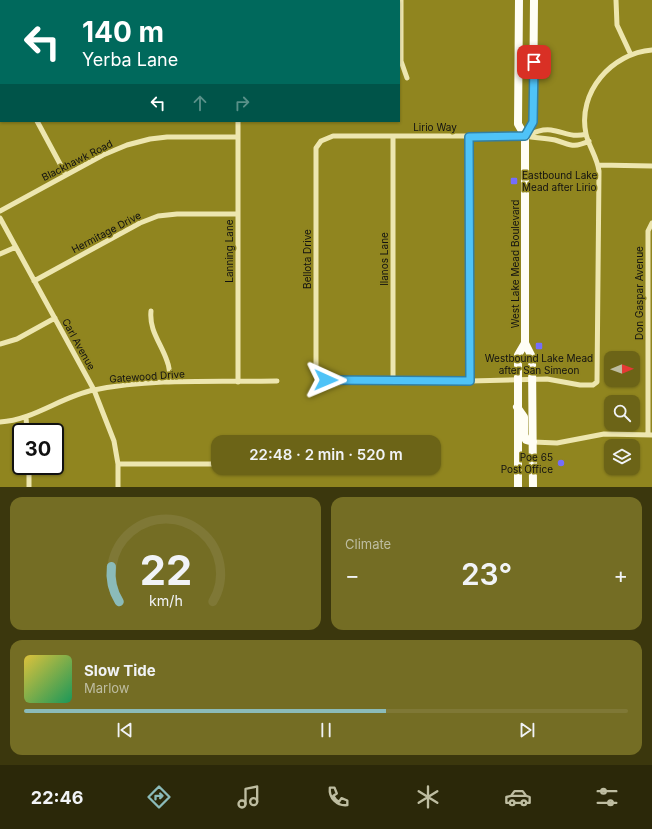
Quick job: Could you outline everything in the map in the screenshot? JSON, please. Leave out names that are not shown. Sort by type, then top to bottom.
[{"type":"main road","name":"West Lake Mead Boulevard","points":[[519,0],[518,124],[525,136],[526,343],[532,357],[533,487]]},
{"type":"main road","name":"West Lake Mead Boulevard","points":[[525,136],[533,122],[534,0]]},
{"type":"main road","points":[[519,32],[534,32]]},
{"type":"main road","name":"West Lake Mead Boulevard","points":[[518,487],[518,355],[526,343]]},
{"type":"main road","points":[[517,407],[524,417],[524,435],[526,440],[533,442]]},
{"type":"main road","points":[[518,471],[524,487]]},
{"type":"street","points":[[401,0],[401,61],[407,78]]},
{"type":"street","points":[[616,0],[617,25],[631,55]]},
{"type":"street","points":[[393,381],[547,379],[580,385],[593,385],[597,382],[598,165],[586,134],[586,111],[595,83],[607,71],[631,55],[652,50]]},
{"type":"street","points":[[38,122],[66,175]]},
{"type":"street","name":"Lanning Lane","points":[[238,122],[238,382]]},
{"type":"street","points":[[525,136],[540,130],[550,130],[577,136],[586,134]]},
{"type":"street","name":"Lirio Way","points":[[320,141],[333,136],[525,136]]},
{"type":"street","name":"Ilanos Lane","points":[[393,136],[393,381]]},
{"type":"street","points":[[525,136],[555,140],[572,146],[578,146],[589,141]]},
{"type":"street","name":"Blackhawk Road","points":[[0,211],[115,150],[150,139],[238,137]]},
{"type":"street","points":[[469,137],[470,381]]},
{"type":"street","name":"Bellota Drive","points":[[320,141],[316,148],[316,371],[326,380],[393,381]]},
{"type":"street","points":[[598,165],[652,166]]},
{"type":"street","name":"Hermitage Drive","points":[[34,281],[140,223],[158,216],[238,214]]},
{"type":"street","name":"Carl Avenue","points":[[0,218],[94,390],[108,422],[114,441],[118,464],[118,487]]},
{"type":"street","name":"Don Gaspar Avenue","points":[[650,435],[648,230],[651,224]]},
{"type":"street","points":[[0,254],[16,247]]},
{"type":"street","points":[[151,311],[150,322],[156,339],[167,360],[170,382]]},
{"type":"street","points":[[0,344],[17,339],[55,318]]},
{"type":"street","name":"Gatewood Drive","points":[[0,422],[26,417],[85,392],[121,384],[277,381]]},
{"type":"street","points":[[26,417],[26,423]]},
{"type":"street","points":[[533,442],[558,443],[604,434],[650,435]]},
{"type":"street","points":[[118,464],[211,464]]},
{"type":"street","points":[[29,475],[29,487]]},
{"type":"place","name":"Eastbound Lake Mead after Lirio","points":[[514,181]]},
{"type":"place","name":"Westbound Lake Mead after San Simeon","points":[[539,346]]},
{"type":"place","name":"Poe 65 Post Office","points":[[561,463]]},
{"type":"route","points":[[326,380],[470,381],[469,137],[525,136],[533,122],[534,62]]}]
